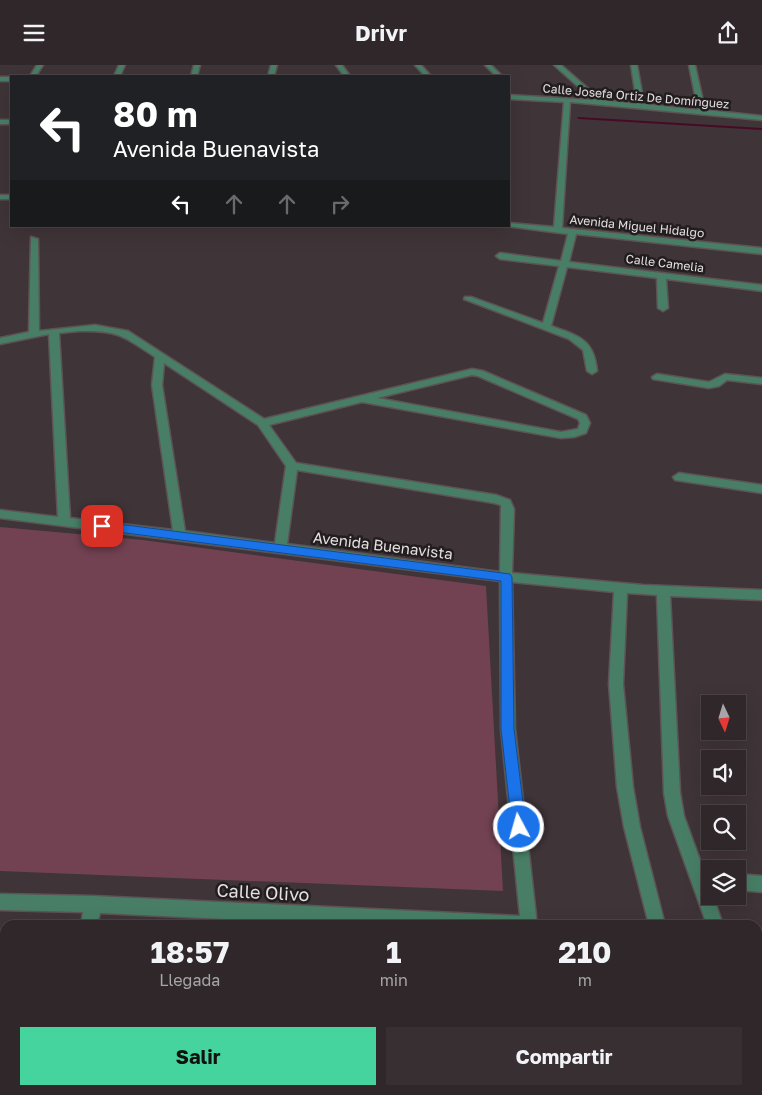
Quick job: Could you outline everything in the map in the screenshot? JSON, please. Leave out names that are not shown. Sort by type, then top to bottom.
[{"type":"street","points":[[418,65],[427,75]]},
{"type":"street","points":[[488,65],[498,75]]},
{"type":"street","points":[[557,65],[599,103]]},
{"type":"street","points":[[634,65],[641,107]]},
{"type":"street","points":[[692,65],[702,113]]},
{"type":"street","points":[[510,88],[518,97]]},
{"type":"street","name":"Calle Josefa Ortiz De Domínguez","points":[[510,97],[566,100],[762,119]]},
{"type":"street","points":[[558,230],[566,100]]},
{"type":"street","name":"Avenida Miguel Hidalgo","points":[[510,225],[762,251]]},
{"type":"street","points":[[546,328],[573,232]]},
{"type":"street","points":[[34,239],[34,335]]},
{"type":"street","name":"Calle Camelia","points":[[500,256],[762,288]]},
{"type":"street","points":[[661,275],[663,308]]},
{"type":"street","points":[[468,299],[572,337],[585,344],[590,351],[592,371]]},
{"type":"street","points":[[0,341],[91,327],[110,328],[125,333],[262,423],[292,466],[280,548]]},
{"type":"street","points":[[54,332],[64,522]]},
{"type":"street","points":[[160,357],[157,385],[180,535]]},
{"type":"street","points":[[262,423],[472,372],[480,373],[582,417],[585,423],[582,431],[561,435],[362,399]]},
{"type":"street","points":[[657,377],[709,385],[715,384],[725,377],[762,381]]},
{"type":"street","points":[[292,466],[496,499],[506,503],[508,509],[506,577],[508,729],[528,920]]},
{"type":"street","points":[[679,477],[762,489]]},
{"type":"street","name":"Avenida Buenavista","points":[[0,515],[180,535],[506,577],[663,591],[762,595]]},
{"type":"street","points":[[621,588],[616,684],[625,787],[632,827],[656,920]]},
{"type":"street","points":[[663,591],[672,793],[676,816],[701,872]]},
{"type":"street","points":[[746,883],[762,884]]},
{"type":"street","name":"Calle Olivo","points":[[0,902],[93,904],[421,920]]},
{"type":"street","points":[[90,920],[93,904]]},
{"type":"street","points":[[710,905],[714,920]]},
{"type":"shaded area","points":[[0,527],[143,540],[486,586],[503,891],[0,871]]},
{"type":"waterway","points":[[579,118],[762,129]]},
{"type":"route","points":[[102,526],[506,577],[508,729],[519,827]]}]
